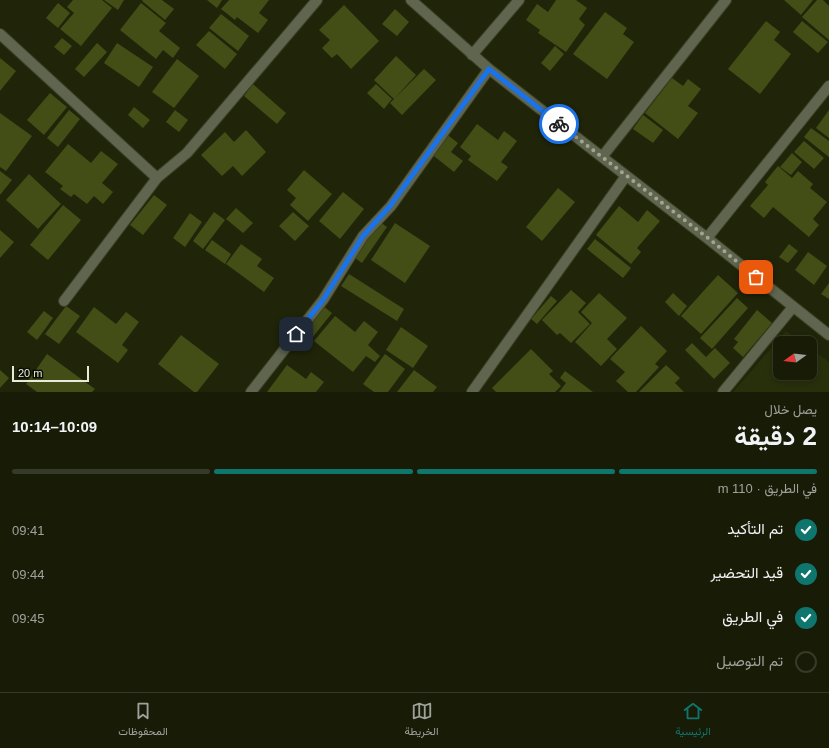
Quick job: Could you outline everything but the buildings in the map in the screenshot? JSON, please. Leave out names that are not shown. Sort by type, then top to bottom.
[{"type":"street","points":[[64,301],[157,178],[187,153],[317,0]]},
{"type":"street","points":[[411,0],[489,69],[708,238],[829,335]]},
{"type":"street","points":[[472,55],[519,0]]},
{"type":"street","points":[[602,157],[726,0]]},
{"type":"street","points":[[0,35],[157,178]]},
{"type":"street","points":[[252,392],[323,300],[363,236],[390,206],[489,69]]},
{"type":"street","points":[[708,238],[829,86]]},
{"type":"street","points":[[472,392],[626,176]]},
{"type":"street","points":[[723,392],[793,307]]},
{"type":"shaded area","points":[[786,331],[793,336],[782,336]]},
{"type":"shaded area","points":[[773,346],[773,380],[817,380],[817,353],[829,362],[829,392],[733,392]]},
{"type":"way so far","points":[[559,124],[708,238],[756,277]]},
{"type":"route","points":[[296,334],[323,300],[363,236],[390,206],[489,69],[559,124]]}]
